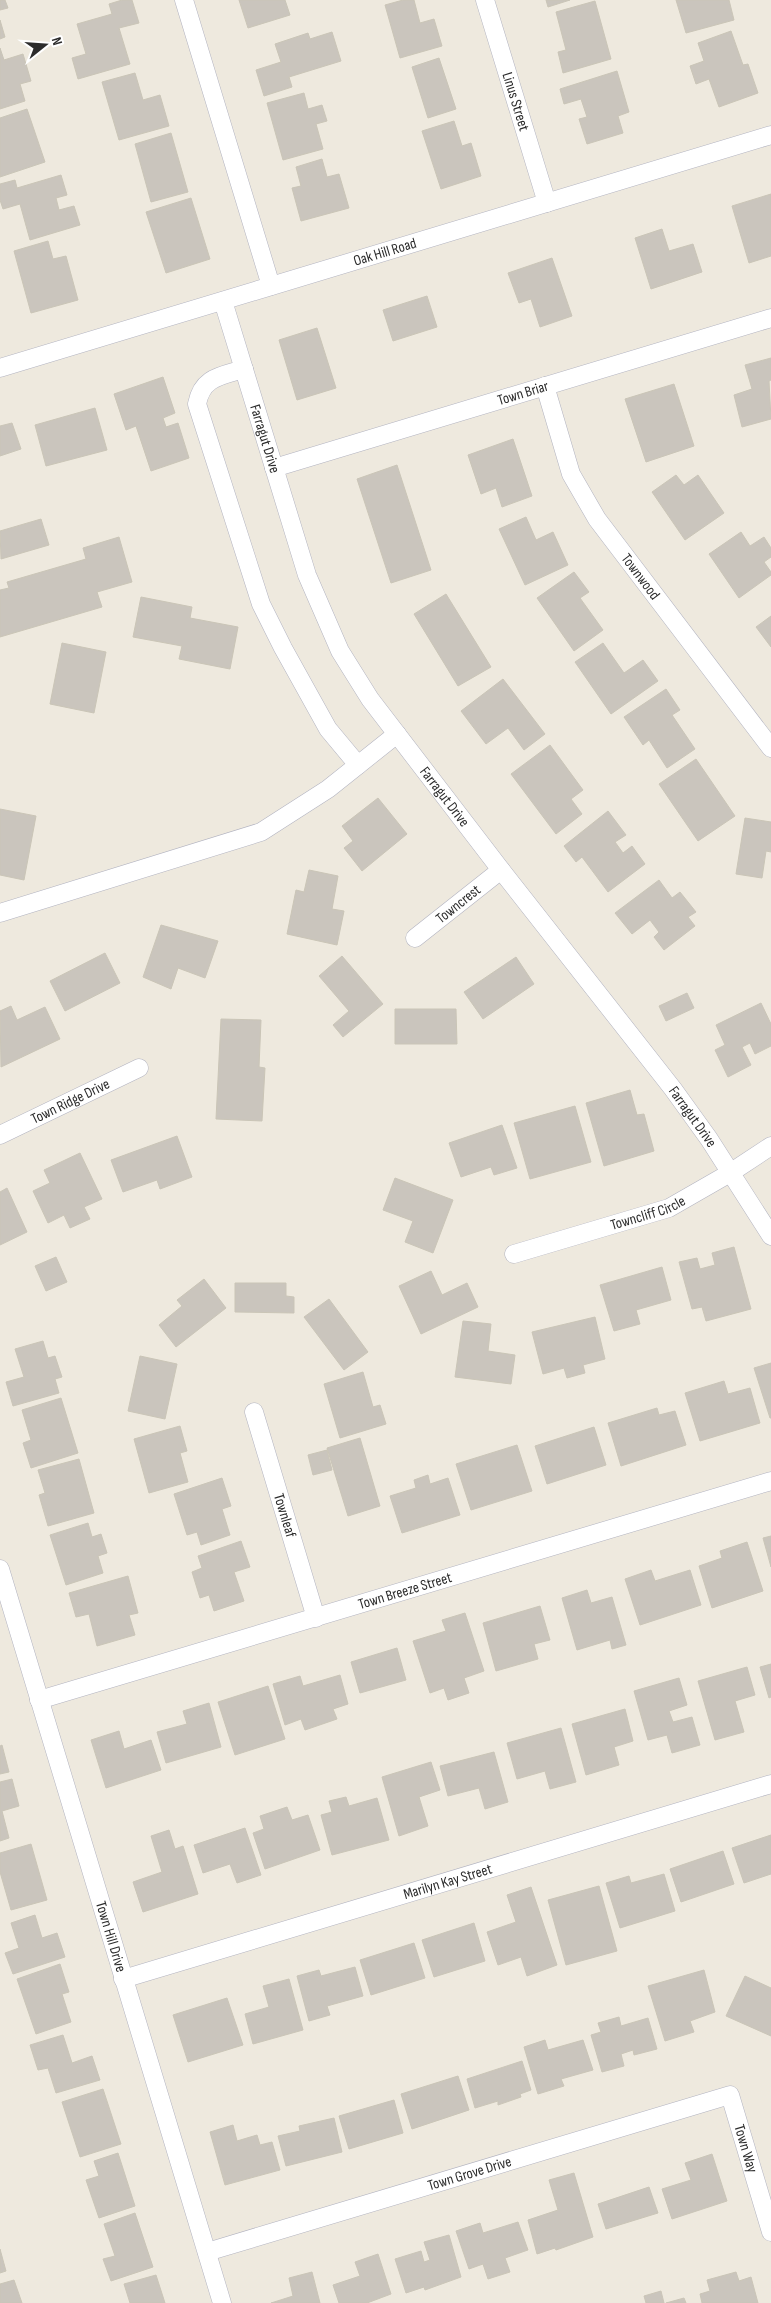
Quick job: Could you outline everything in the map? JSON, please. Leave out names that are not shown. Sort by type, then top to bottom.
[{"type":"street","points":[[184,0],[271,286]]},
{"type":"street","name":"Linus Street","points":[[485,0],[547,203]]},
{"type":"street","name":"Oak Hill Road","points":[[0,368],[771,135]]},
{"type":"street","name":"Farragut Drive","points":[[223,301],[307,575],[340,651],[370,699],[710,1139],[771,1236]]},
{"type":"street","name":"Town Briar","points":[[274,468],[771,318]]},
{"type":"street","points":[[244,369],[213,378],[200,390],[197,404],[262,604],[283,648],[328,729],[358,765]]},
{"type":"street","name":"Townwood","points":[[545,386],[571,474],[597,519],[771,748]]},
{"type":"street","points":[[0,913],[261,832],[328,789],[397,734]]},
{"type":"street","name":"Towncrest","points":[[415,938],[501,870]]},
{"type":"street","name":"Town Ridge Drive","points":[[0,1135],[139,1068]]},
{"type":"street","name":"Towncliff Circle","points":[[514,1254],[669,1208],[730,1173],[771,1146]]},
{"type":"street","name":"Townleaf","points":[[254,1412],[316,1618]]},
{"type":"street","name":"Town Breeze Street","points":[[39,1700],[771,1481]]},
{"type":"street","name":"Town Hill Drive","points":[[0,1569],[222,2303]]},
{"type":"street","name":"Marilyn Kay Street","points":[[123,1979],[771,1784]]},
{"type":"street","name":"Town Grove Drive","points":[[207,2252],[730,2095]]},
{"type":"street","name":"Town Way","points":[[730,2095],[771,2232]]},
{"type":"building","points":[[0,0],[5,0],[8,8],[0,10]]},
{"type":"building","points":[[122,0],[132,0],[139,23],[119,28],[130,64],[78,79],[72,58],[86,54],[77,24],[112,14],[109,4]]},
{"type":"building","points":[[239,0],[285,0],[290,15],[248,28]]},
{"type":"building","points":[[403,0],[414,0],[420,23],[434,19],[442,46],[400,58],[385,5]]},
{"type":"building","points":[[546,0],[570,0],[548,7]]},
{"type":"building","points":[[676,0],[729,0],[734,20],[686,33]]},
{"type":"building","points":[[595,1],[611,59],[563,73],[558,52],[566,50],[556,12]]},
{"type":"building","points":[[0,20],[5,37],[0,39]]},
{"type":"building","points":[[731,31],[743,65],[748,64],[758,93],[719,107],[709,79],[696,84],[690,66],[704,61],[698,43]]},
{"type":"building","points":[[332,32],[341,61],[289,77],[292,87],[264,96],[256,70],[281,62],[275,44],[308,33],[310,39]]},
{"type":"building","points":[[0,48],[4,60],[23,54],[31,81],[20,84],[25,101],[0,109]]},
{"type":"building","points":[[439,58],[456,109],[428,118],[412,67]]},
{"type":"building","points":[[617,71],[629,112],[618,116],[623,133],[587,144],[579,119],[587,117],[581,99],[564,104],[560,89]]},
{"type":"building","points":[[135,73],[143,100],[160,95],[169,126],[119,140],[102,82]]},
{"type":"building","points":[[304,93],[308,109],[322,105],[327,121],[316,124],[323,149],[283,160],[267,103]]},
{"type":"building","points":[[27,109],[45,162],[0,177],[0,118]]},
{"type":"building","points":[[454,121],[462,146],[471,143],[481,176],[441,189],[422,131]]},
{"type":"building","points":[[171,133],[188,192],[151,202],[135,144]]},
{"type":"building","points":[[322,159],[327,177],[339,174],[349,208],[301,221],[292,188],[301,186],[296,167]]},
{"type":"building","points":[[61,175],[67,195],[56,198],[59,210],[74,206],[80,225],[30,240],[20,204],[3,209],[0,200],[0,184],[15,180],[17,188]]},
{"type":"building","points":[[771,194],[771,256],[749,263],[732,206]]},
{"type":"building","points":[[191,198],[210,259],[166,273],[146,212]]},
{"type":"building","points":[[662,229],[669,251],[693,244],[702,272],[651,289],[635,238]]},
{"type":"building","points":[[48,241],[53,259],[66,256],[78,300],[31,313],[14,251]]},
{"type":"building","points":[[552,258],[572,316],[540,327],[531,299],[519,303],[508,273]]},
{"type":"building","points":[[427,296],[437,327],[393,341],[383,310]]},
{"type":"building","points":[[317,328],[336,388],[297,400],[279,340]]},
{"type":"building","points":[[771,358],[771,380],[769,381],[771,419],[742,427],[734,395],[752,389],[745,365]]},
{"type":"building","points":[[163,377],[175,413],[163,418],[166,427],[178,423],[189,458],[151,471],[136,426],[126,430],[114,394]]},
{"type":"building","points":[[674,384],[694,446],[646,462],[625,399]]},
{"type":"building","points":[[95,408],[107,450],[46,466],[35,425]]},
{"type":"building","points":[[12,423],[21,449],[0,456],[0,426]]},
{"type":"building","points":[[513,439],[532,496],[502,507],[496,488],[481,494],[468,455]]},
{"type":"building","points":[[397,465],[431,570],[391,583],[357,479]]},
{"type":"building","points":[[676,475],[684,485],[698,475],[724,513],[685,540],[652,492]]},
{"type":"building","points":[[526,517],[536,540],[553,532],[568,565],[525,585],[499,529]]},
{"type":"building","points":[[41,519],[49,545],[1,559],[0,531]]},
{"type":"building","points":[[741,532],[750,546],[764,537],[771,548],[771,557],[764,562],[771,575],[739,598],[709,554]]},
{"type":"building","points":[[119,537],[132,582],[97,592],[102,607],[0,637],[0,590],[9,588],[7,582],[86,559],[83,548]]},
{"type":"building","points":[[574,572],[589,592],[580,598],[603,630],[574,651],[537,598]]},
{"type":"building","points":[[446,594],[491,667],[458,686],[414,614]]},
{"type":"building","points":[[141,597],[192,607],[190,618],[238,627],[230,669],[179,659],[182,646],[133,637]]},
{"type":"building","points":[[771,616],[771,647],[756,627]]},
{"type":"building","points":[[62,643],[106,652],[94,713],[50,704]]},
{"type":"building","points":[[603,643],[624,673],[643,660],[658,681],[611,714],[575,662]]},
{"type":"building","points":[[503,679],[545,734],[524,750],[508,728],[486,744],[461,711]]},
{"type":"building","points":[[666,689],[680,710],[672,715],[695,749],[667,768],[649,740],[643,745],[624,717]]},
{"type":"building","points":[[550,745],[583,790],[571,799],[582,814],[556,834],[511,774]]},
{"type":"building","points":[[696,759],[735,816],[698,841],[659,784]]},
{"type":"building","points":[[378,798],[407,834],[362,871],[344,848],[353,841],[342,826]]},
{"type":"building","points":[[0,809],[36,816],[24,880],[0,875]]},
{"type":"building","points":[[608,811],[626,835],[615,842],[623,853],[632,846],[645,864],[608,892],[582,857],[576,862],[564,846]]},
{"type":"building","points":[[745,818],[771,822],[771,852],[766,851],[762,878],[736,874]]},
{"type":"building","points":[[309,870],[338,876],[332,909],[344,911],[337,945],[287,934],[296,890],[304,892]]},
{"type":"building","points":[[659,880],[672,898],[680,892],[696,912],[688,917],[695,926],[664,950],[654,937],[659,932],[650,920],[632,934],[615,913]]},
{"type":"building","points":[[161,925],[218,941],[205,978],[178,968],[171,989],[143,977]]},
{"type":"building","points":[[105,953],[120,983],[65,1011],[50,981]]},
{"type":"building","points":[[342,956],[383,1004],[343,1037],[333,1025],[349,1011],[319,976]]},
{"type":"building","points":[[516,957],[534,984],[483,1019],[464,992]]},
{"type":"building","points":[[687,993],[694,1008],[666,1021],[659,1006]]},
{"type":"building","points":[[761,1003],[771,1024],[771,1046],[755,1054],[750,1043],[742,1047],[751,1065],[728,1077],[715,1050],[725,1045],[716,1025]]},
{"type":"building","points":[[11,1006],[17,1020],[45,1007],[60,1039],[1,1067],[0,1011]]},
{"type":"building","points":[[395,1009],[456,1009],[457,1044],[395,1044]]},
{"type":"building","points":[[221,1019],[261,1020],[259,1067],[265,1068],[262,1121],[216,1119]]},
{"type":"building","points":[[630,1090],[637,1115],[644,1114],[654,1151],[604,1166],[586,1103]]},
{"type":"building","points":[[575,1106],[591,1162],[530,1179],[514,1123]]},
{"type":"building","points":[[502,1125],[517,1168],[494,1175],[491,1167],[461,1177],[449,1143]]},
{"type":"building","points":[[177,1136],[192,1177],[160,1189],[157,1180],[123,1192],[111,1160]]},
{"type":"building","points":[[80,1153],[102,1199],[84,1207],[90,1219],[70,1228],[64,1215],[48,1223],[33,1191],[50,1183],[44,1170]]},
{"type":"building","points":[[395,1178],[453,1200],[433,1253],[405,1242],[413,1221],[383,1210]]},
{"type":"building","points":[[7,1188],[27,1232],[0,1245],[0,1192]]},
{"type":"building","points":[[734,1247],[751,1309],[706,1321],[702,1307],[692,1309],[679,1262],[697,1258],[700,1269],[715,1265],[712,1253]]},
{"type":"building","points":[[56,1257],[67,1282],[46,1291],[35,1266]]},
{"type":"building","points":[[662,1267],[671,1300],[636,1310],[640,1324],[614,1331],[600,1285]]},
{"type":"building","points":[[431,1271],[442,1295],[467,1283],[478,1307],[421,1334],[399,1286]]},
{"type":"building","points":[[204,1279],[226,1308],[176,1347],[159,1325],[182,1306],[177,1300]]},
{"type":"building","points":[[235,1283],[286,1283],[286,1296],[294,1297],[294,1313],[235,1312]]},
{"type":"building","points":[[329,1299],[368,1352],[344,1370],[304,1317]]},
{"type":"building","points":[[595,1317],[605,1359],[583,1365],[585,1373],[567,1378],[564,1368],[543,1374],[532,1332]]},
{"type":"building","points":[[463,1321],[491,1324],[488,1351],[515,1355],[511,1384],[455,1377]]},
{"type":"building","points":[[43,1341],[48,1358],[55,1356],[62,1377],[55,1379],[59,1393],[13,1406],[6,1382],[24,1377],[15,1349]]},
{"type":"building","points":[[140,1356],[177,1364],[165,1419],[128,1411]]},
{"type":"building","points":[[771,1363],[771,1418],[770,1418],[754,1368]]},
{"type":"building","points":[[363,1372],[373,1407],[380,1405],[386,1424],[340,1438],[324,1384]]},
{"type":"building","points":[[724,1381],[728,1394],[750,1388],[760,1423],[700,1441],[685,1393]]},
{"type":"building","points":[[61,1398],[78,1453],[31,1468],[23,1443],[31,1440],[22,1410]]},
{"type":"building","points":[[657,1408],[659,1415],[675,1411],[686,1445],[621,1466],[608,1423]]},
{"type":"building","points":[[180,1426],[187,1451],[180,1453],[188,1482],[149,1493],[134,1439]]},
{"type":"building","points":[[594,1427],[606,1465],[547,1484],[535,1446]]},
{"type":"building","points":[[360,1438],[380,1506],[348,1516],[327,1448]]},
{"type":"building","points":[[517,1445],[532,1491],[471,1510],[456,1464]]},
{"type":"building","points":[[327,1450],[332,1470],[313,1475],[308,1455]]},
{"type":"building","points":[[79,1459],[94,1513],[48,1526],[39,1495],[45,1493],[38,1470]]},
{"type":"building","points":[[428,1475],[430,1484],[448,1478],[460,1515],[402,1533],[390,1496],[416,1488],[414,1480]]},
{"type":"building","points":[[222,1478],[231,1506],[222,1509],[230,1535],[201,1545],[197,1532],[187,1535],[174,1494]]},
{"type":"building","points":[[88,1523],[92,1537],[101,1534],[107,1553],[98,1556],[103,1573],[66,1585],[50,1535]]},
{"type":"building","points":[[771,1536],[771,1567],[763,1538]]},
{"type":"building","points":[[241,1541],[250,1567],[234,1572],[244,1601],[214,1611],[209,1595],[200,1598],[192,1572],[202,1568],[198,1556]]},
{"type":"building","points":[[747,1542],[763,1591],[712,1608],[699,1566],[722,1558],[720,1551]]},
{"type":"building","points":[[651,1570],[655,1581],[690,1570],[701,1605],[640,1625],[625,1579]]},
{"type":"building","points":[[128,1576],[138,1613],[129,1615],[135,1635],[97,1646],[89,1614],[76,1617],[69,1593]]},
{"type":"building","points":[[587,1590],[591,1603],[612,1597],[626,1645],[612,1649],[610,1640],[577,1650],[562,1598]]},
{"type":"building","points":[[540,1606],[550,1640],[534,1644],[538,1659],[496,1671],[483,1623]]},
{"type":"building","points":[[465,1613],[484,1671],[464,1678],[469,1693],[448,1700],[444,1688],[430,1693],[413,1641],[446,1631],[442,1620]]},
{"type":"building","points":[[397,1648],[406,1680],[360,1693],[351,1662]]},
{"type":"building","points":[[771,1664],[771,1697],[769,1698],[760,1667]]},
{"type":"building","points":[[747,1667],[755,1695],[735,1701],[744,1732],[715,1740],[698,1681]]},
{"type":"building","points":[[340,1675],[348,1704],[333,1709],[337,1719],[305,1730],[301,1719],[285,1725],[273,1684],[300,1676],[303,1686]]},
{"type":"building","points":[[679,1678],[687,1705],[669,1711],[673,1722],[692,1717],[700,1745],[672,1753],[667,1735],[648,1740],[634,1691]]},
{"type":"building","points":[[268,1686],[285,1739],[235,1755],[218,1702]]},
{"type":"building","points":[[209,1703],[221,1747],[166,1763],[157,1732],[187,1724],[183,1711]]},
{"type":"building","points":[[625,1709],[633,1741],[614,1747],[619,1765],[586,1775],[572,1724]]},
{"type":"building","points":[[561,1728],[576,1782],[550,1789],[545,1771],[517,1779],[507,1743]]},
{"type":"building","points":[[119,1731],[124,1749],[151,1740],[161,1770],[106,1788],[91,1740]]},
{"type":"building","points":[[2,1745],[9,1772],[0,1774],[0,1746]]},
{"type":"building","points":[[494,1752],[508,1802],[485,1809],[479,1788],[448,1796],[440,1766]]},
{"type":"building","points":[[431,1762],[440,1790],[419,1797],[428,1826],[399,1836],[382,1777]]},
{"type":"building","points":[[12,1779],[19,1806],[2,1811],[9,1838],[0,1841],[0,1782]]},
{"type":"building","points":[[346,1797],[349,1806],[377,1798],[389,1840],[332,1855],[321,1815],[332,1812],[329,1801]]},
{"type":"building","points":[[287,1807],[292,1820],[308,1815],[320,1850],[265,1869],[253,1833],[264,1829],[260,1816]]},
{"type":"building","points":[[245,1828],[261,1875],[237,1883],[230,1864],[203,1873],[194,1845]]},
{"type":"building","points":[[169,1830],[175,1849],[183,1846],[198,1894],[143,1912],[133,1882],[162,1872],[151,1836]]},
{"type":"building","points":[[771,1835],[771,1874],[744,1883],[732,1848]]},
{"type":"building","points":[[31,1844],[47,1900],[11,1910],[0,1872],[0,1853]]},
{"type":"building","points":[[723,1851],[734,1884],[681,1902],[670,1869]]},
{"type":"building","points":[[664,1874],[675,1911],[620,1928],[606,1883],[629,1876],[631,1883]]},
{"type":"building","points":[[599,1886],[617,1951],[566,1965],[548,1900]]},
{"type":"building","points":[[531,1887],[557,1965],[527,1976],[521,1957],[498,1965],[487,1932],[516,1922],[507,1895]]},
{"type":"building","points":[[35,1915],[42,1938],[57,1933],[65,1957],[13,1974],[5,1953],[19,1948],[11,1923]]},
{"type":"building","points":[[474,1923],[485,1961],[434,1977],[422,1940]]},
{"type":"building","points":[[414,1943],[425,1978],[371,1995],[360,1960]]},
{"type":"building","points":[[60,1964],[69,1992],[62,1994],[71,2022],[36,2034],[17,1979]]},
{"type":"building","points":[[355,1967],[363,1996],[327,2006],[330,2015],[309,2021],[297,1976],[319,1970],[321,1976]]},
{"type":"building","points":[[704,1970],[715,2012],[690,2021],[694,2032],[665,2041],[648,1986]]},
{"type":"building","points":[[745,1976],[771,1988],[771,2036],[726,2016]]},
{"type":"building","points":[[289,1979],[303,2030],[253,2044],[245,2014],[269,2007],[263,1986]]},
{"type":"building","points":[[227,1998],[243,2045],[188,2062],[173,2015]]},
{"type":"building","points":[[619,2017],[621,2026],[648,2018],[657,2049],[634,2055],[633,2050],[621,2054],[624,2066],[602,2072],[591,2035],[601,2032],[598,2023]]},
{"type":"building","points":[[63,2035],[72,2063],[92,2056],[100,2080],[56,2093],[48,2068],[38,2070],[30,2045]]},
{"type":"building","points":[[545,2040],[548,2050],[583,2040],[593,2070],[561,2079],[564,2086],[538,2094],[524,2047]]},
{"type":"building","points":[[522,2061],[531,2090],[520,2094],[521,2097],[498,2105],[498,2101],[475,2108],[467,2079]]},
{"type":"building","points":[[458,2076],[469,2110],[412,2129],[401,2094]]},
{"type":"building","points":[[103,2089],[121,2144],[80,2157],[62,2102]]},
{"type":"building","points":[[394,2100],[403,2133],[349,2149],[339,2116]]},
{"type":"building","points":[[334,2118],[342,2152],[286,2166],[278,2136],[300,2131],[299,2126]]},
{"type":"building","points":[[233,2125],[237,2141],[257,2135],[260,2145],[272,2142],[280,2170],[225,2185],[210,2132]]},
{"type":"building","points":[[118,2153],[135,2206],[99,2218],[86,2180],[99,2176],[94,2161]]},
{"type":"building","points":[[712,2154],[727,2201],[672,2219],[662,2189],[691,2180],[685,2163]]},
{"type":"building","points":[[574,2173],[593,2237],[556,2250],[555,2248],[537,2254],[528,2220],[558,2210],[549,2180]]},
{"type":"building","points":[[649,2187],[658,2213],[606,2229],[598,2204]]},
{"type":"building","points":[[135,2213],[153,2267],[111,2281],[103,2259],[115,2256],[104,2224]]},
{"type":"building","points":[[518,2222],[528,2250],[505,2258],[510,2272],[488,2279],[483,2264],[469,2269],[456,2231],[480,2223],[483,2233]]},
{"type":"building","points":[[449,2235],[461,2277],[425,2290],[424,2287],[406,2293],[395,2259],[421,2251],[424,2262],[430,2260],[424,2242]]},
{"type":"building","points":[[0,2249],[6,2271],[0,2273]]},
{"type":"building","points":[[378,2254],[391,2294],[367,2303],[339,2303],[333,2285],[360,2276],[355,2262]]},
{"type":"building","points":[[312,2272],[320,2303],[271,2303],[293,2296],[289,2278]]},
{"type":"building","points":[[736,2272],[739,2281],[751,2277],[758,2303],[702,2303],[700,2294],[710,2291],[707,2280]]},
{"type":"building","points":[[156,2275],[165,2303],[130,2303],[124,2284]]},
{"type":"building","points":[[14,2280],[22,2303],[0,2303],[0,2284]]},
{"type":"building","points":[[661,2291],[664,2303],[646,2303],[644,2296]]},
{"type":"building","points":[[684,2298],[686,2303],[666,2303]]}]
